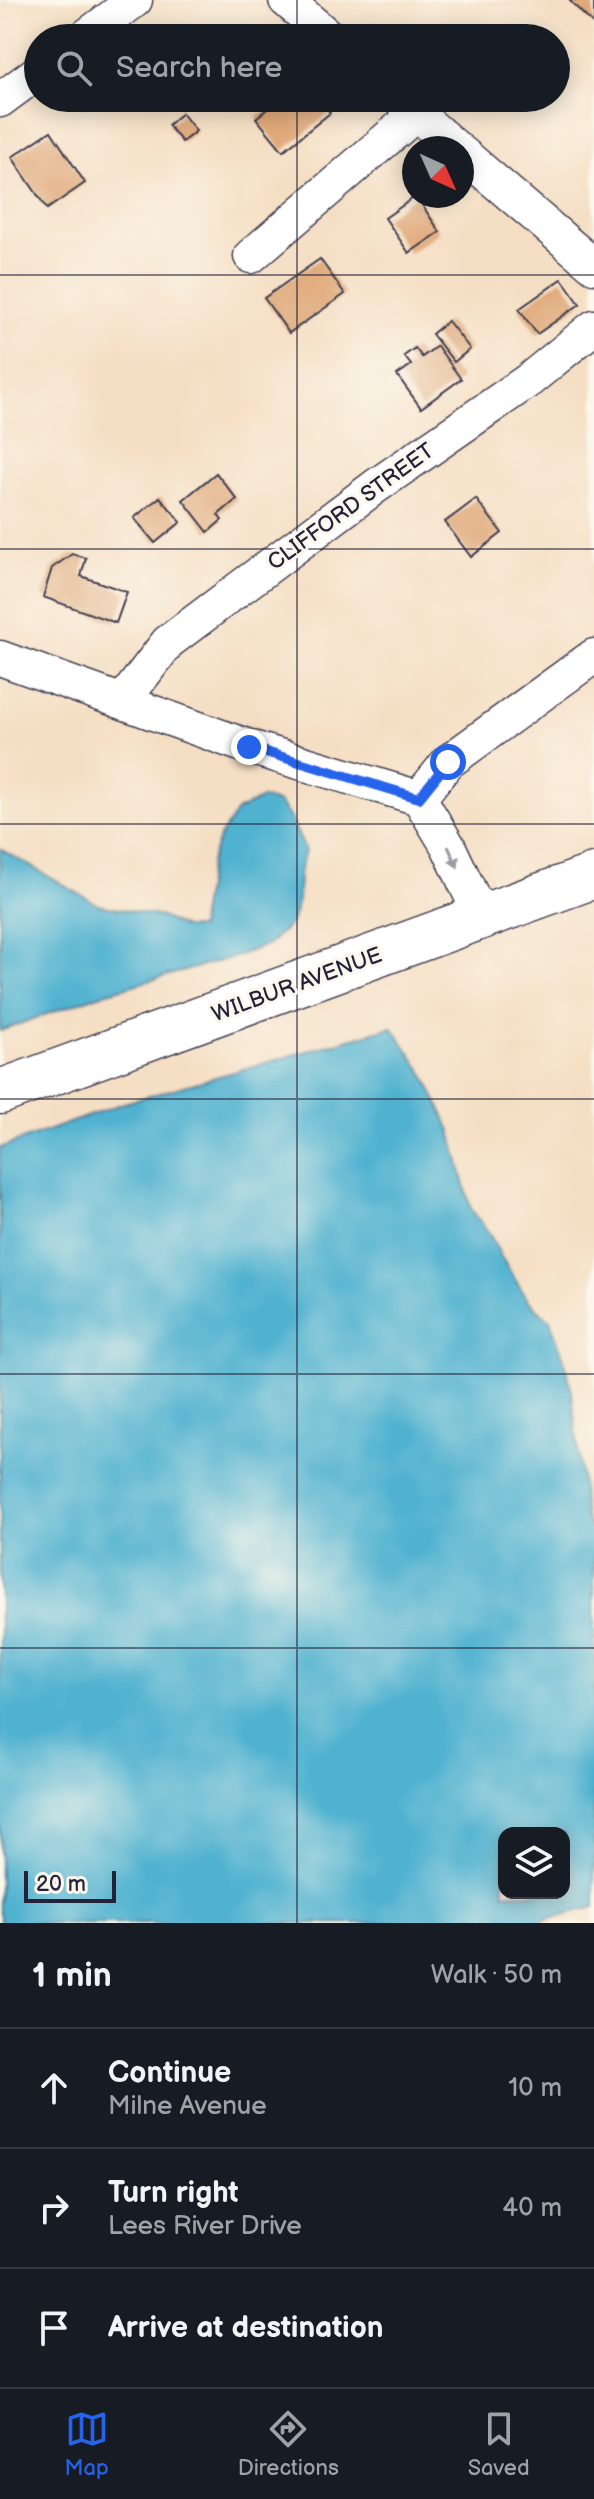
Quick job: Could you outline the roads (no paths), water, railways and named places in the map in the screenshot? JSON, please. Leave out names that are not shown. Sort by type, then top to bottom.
[{"type":"main road","name":"WILBUR AVENUE","points":[[0,1092],[594,876]]},
{"type":"street","points":[[103,24],[135,0]]},
{"type":"street","points":[[286,0],[314,24]]},
{"type":"street","points":[[0,100],[24,82]]},
{"type":"street","points":[[251,256],[401,112]]},
{"type":"street","points":[[414,112],[442,136]]},
{"type":"street","points":[[474,163],[594,266]]},
{"type":"street","name":"CLIFFORD STREET","points":[[123,701],[168,642],[376,486],[529,380],[594,327]]},
{"type":"street","points":[[419,798],[448,762],[594,656]]},
{"type":"street","points":[[0,658],[249,747],[419,798],[448,846],[482,918]]},
{"type":"water","points":[[262,798],[279,803],[291,819],[305,850],[299,874],[298,900],[291,923],[269,944],[234,957],[105,993],[0,1031],[0,849],[99,905],[162,917],[184,928],[199,928],[210,863],[219,838],[237,811]]},
{"type":"water","points":[[392,1027],[423,1072],[451,1131],[471,1209],[489,1233],[528,1300],[550,1320],[572,1392],[585,1517],[594,1535],[594,1907],[531,1923],[0,1923],[0,1148],[124,1103]]}]
